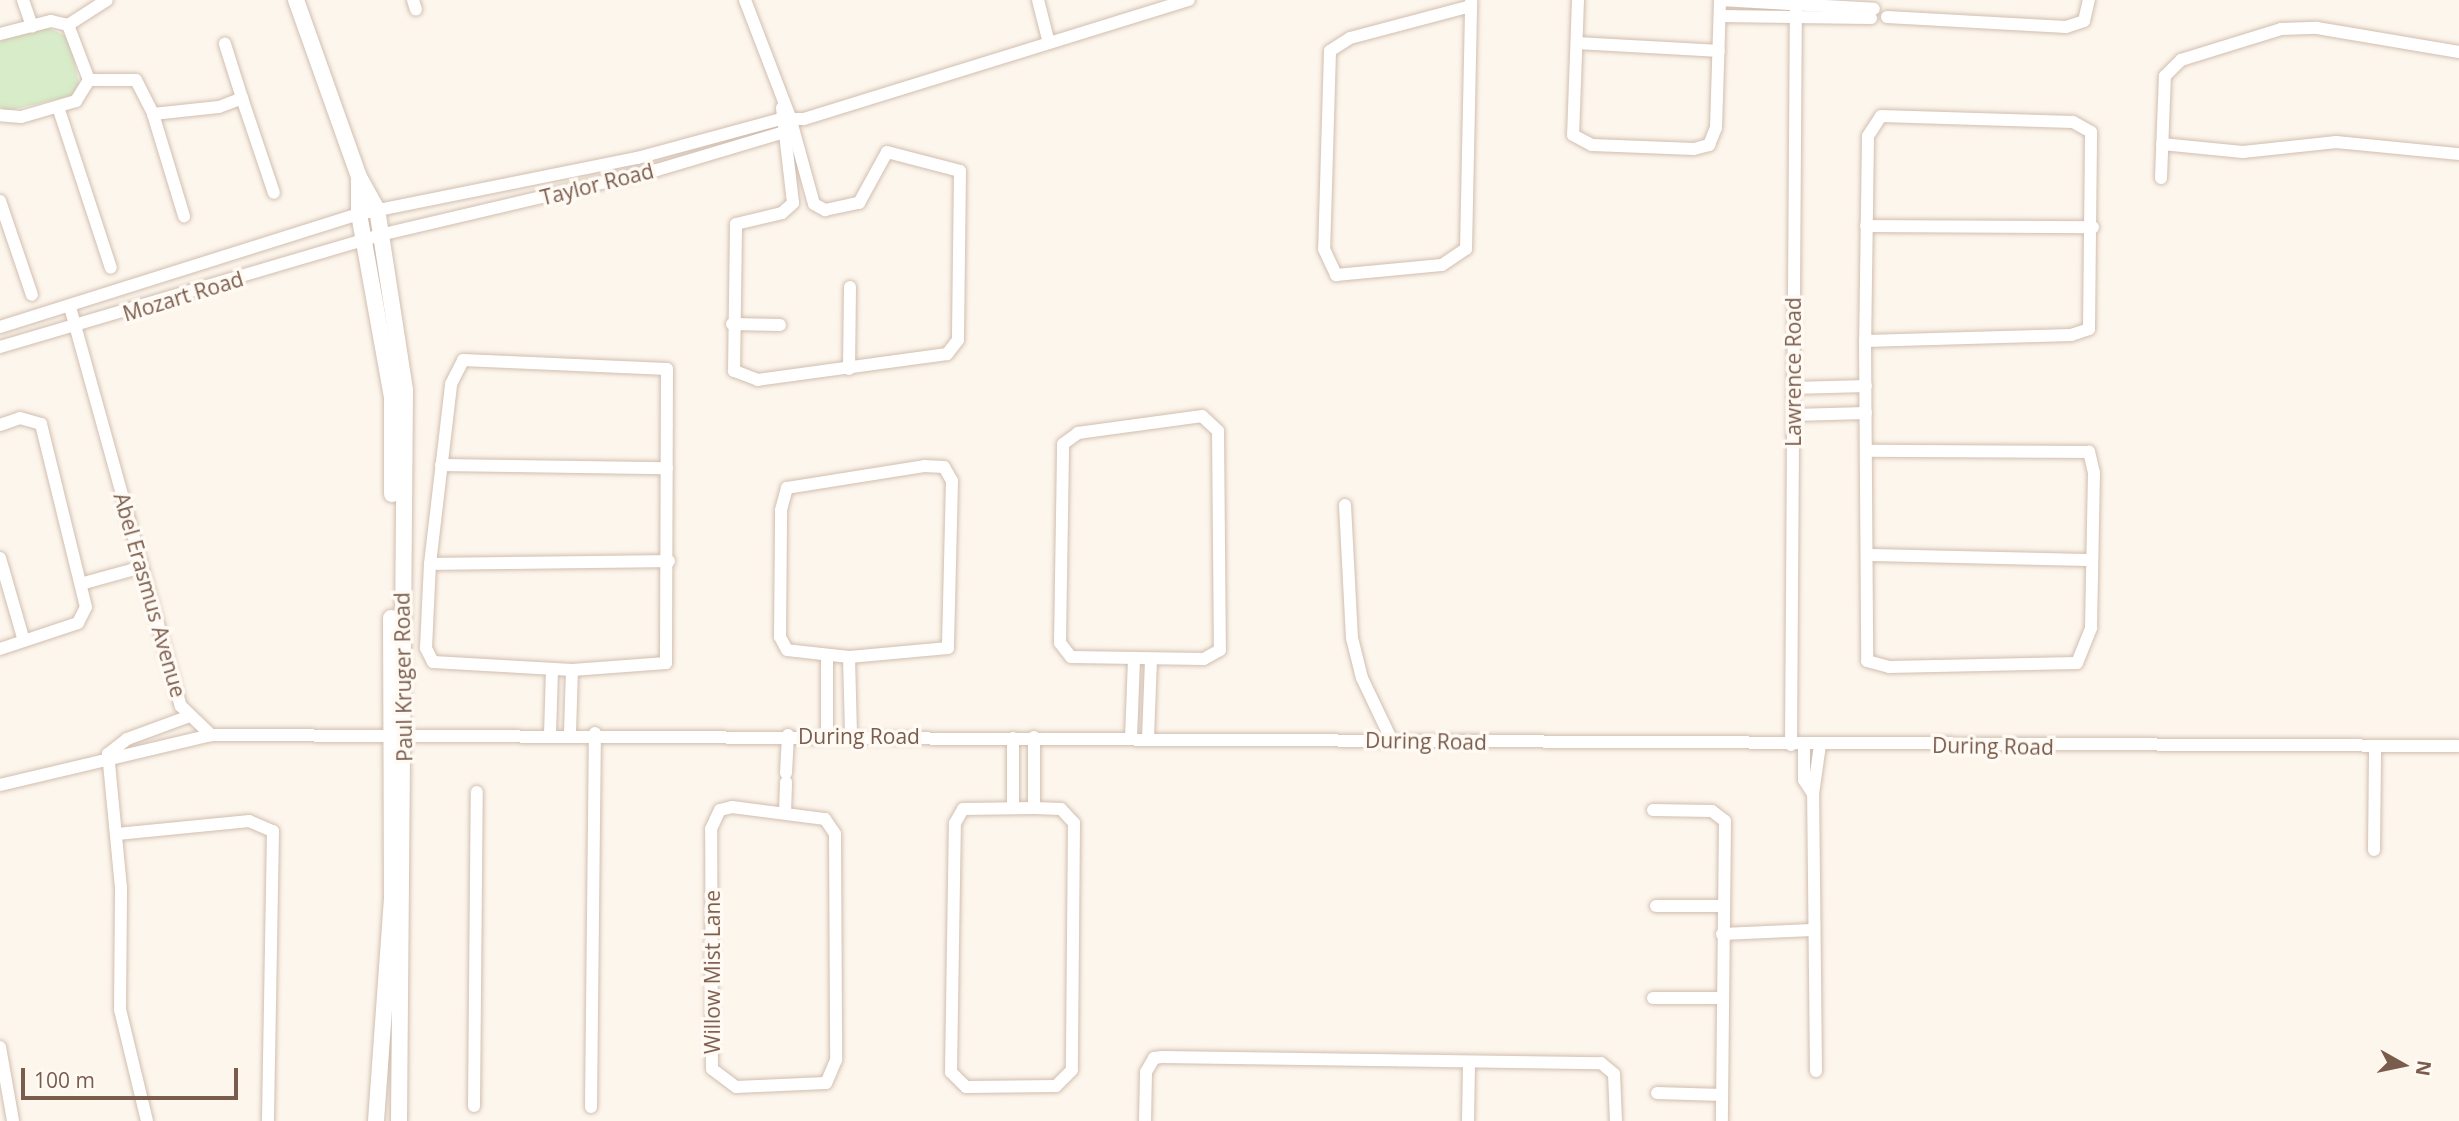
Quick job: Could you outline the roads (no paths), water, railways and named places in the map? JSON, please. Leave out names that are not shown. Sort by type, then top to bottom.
[{"type":"street","points":[[23,0],[32,26]]},
{"type":"street","points":[[0,34],[32,26],[68,25],[107,0]]},
{"type":"street","points":[[296,0],[359,177]]},
{"type":"street","points":[[745,0],[786,121],[810,199],[825,210],[859,204],[887,152],[947,164],[962,178],[955,348],[936,357],[744,380],[732,364],[736,224],[782,213],[793,202],[786,121]]},
{"type":"street","points":[[1038,0],[1049,43]]},
{"type":"street","points":[[786,121],[804,119],[1189,0]]},
{"type":"street","points":[[1578,0],[1573,135],[1592,145],[1709,145],[1716,128],[1720,0],[1877,10],[2066,27],[2084,21],[2089,0]]},
{"type":"street","points":[[1471,3],[1466,250],[1442,265],[1336,275],[1324,249],[1330,51],[1350,38],[1471,3]]},
{"type":"street","points":[[1720,16],[1796,6]]},
{"type":"street","name":"Lawrence Road","points":[[1796,6],[1793,415],[1798,745],[1804,780],[1813,794]]},
{"type":"street","points":[[0,115],[58,107],[84,95],[89,80],[68,25]]},
{"type":"street","points":[[2161,178],[2167,69],[2245,39],[2317,27],[2459,52]]},
{"type":"street","points":[[1578,43],[1718,51]]},
{"type":"street","points":[[225,44],[274,193]]},
{"type":"street","points":[[89,80],[136,80],[153,114],[184,216]]},
{"type":"street","points":[[153,114],[242,98]]},
{"type":"street","points":[[58,107],[111,268]]},
{"type":"street","points":[[1865,341],[2082,333],[2093,317],[2094,142],[2080,124],[1881,116],[1868,127],[1865,341],[1868,452],[1866,657],[1877,667],[2077,663],[2090,640],[2094,463],[2083,448],[1868,452]]},
{"type":"street","name":"Taylor Road","points":[[359,214],[637,158],[786,121]]},
{"type":"street","name":"Taylor Road","points":[[365,240],[657,170],[786,121]]},
{"type":"street","points":[[2162,144],[2243,152],[2336,142],[2459,154]]},
{"type":"street","name":"Paul Kruger Road","points":[[359,177],[377,209],[384,234],[405,390],[399,740],[399,1121]]},
{"type":"street","name":"Paul Kruger Road","points":[[359,177],[359,214],[392,397],[399,740],[392,900],[376,1121]]},
{"type":"street","points":[[0,201],[32,295]]},
{"type":"street","name":"Mozart Road","points":[[0,327],[359,214]]},
{"type":"street","points":[[1866,226],[2093,227]]},
{"type":"street","name":"Mozart Road","points":[[0,346],[76,329],[365,240]]},
{"type":"street","points":[[849,369],[850,287]]},
{"type":"street","name":"Abel Erasmus Avenue","points":[[70,307],[142,568],[187,717],[211,735]]},
{"type":"street","points":[[732,324],[780,325]]},
{"type":"street","points":[[471,359],[664,366],[669,561],[666,663],[572,670],[433,662],[426,648],[430,564],[440,464],[453,373],[471,359]]},
{"type":"street","points":[[1793,388],[1866,386]]},
{"type":"street","points":[[1793,415],[1866,413]]},
{"type":"street","points":[[1202,416],[1218,432],[1222,643],[1211,658],[1151,660],[1077,659],[1060,643],[1061,450],[1077,433],[1202,416]]},
{"type":"street","points":[[0,425],[20,418],[41,424],[83,583],[86,607],[78,623],[0,649]]},
{"type":"street","points":[[440,464],[667,468]]},
{"type":"street","points":[[944,467],[951,481],[948,648],[849,657],[792,652],[780,637],[781,510],[787,488],[797,482],[944,467]]},
{"type":"street","points":[[1345,505],[1353,648],[1392,741]]},
{"type":"street","points":[[1867,555],[2092,560]]},
{"type":"street","points":[[0,558],[23,641]]},
{"type":"street","points":[[430,564],[669,561]]},
{"type":"street","points":[[83,583],[142,568]]},
{"type":"street","points":[[827,656],[827,735]]},
{"type":"street","points":[[849,657],[851,736]]},
{"type":"street","points":[[1131,738],[1134,660]]},
{"type":"street","points":[[1148,738],[1151,660]]},
{"type":"street","points":[[550,734],[552,669]]},
{"type":"street","points":[[570,733],[572,670]]},
{"type":"street","points":[[108,754],[127,739],[187,717]]},
{"type":"street","points":[[591,1107],[595,733]]},
{"type":"street","name":"During Road","points":[[399,740],[595,733],[1798,745],[2459,746]]},
{"type":"street","points":[[0,785],[108,754],[129,756],[211,735],[399,740]]},
{"type":"street","points":[[785,813],[788,735]]},
{"type":"street","points":[[1034,737],[1034,808]]},
{"type":"street","points":[[1013,738],[1013,808]]},
{"type":"street","points":[[1816,1071],[1812,930],[1813,794],[1820,745]]},
{"type":"street","points":[[2374,850],[2375,746]]},
{"type":"street","points":[[108,754],[117,834],[120,1009],[147,1121]]},
{"type":"street","points":[[474,1105],[477,792]]},
{"type":"street","name":"Willow Mist Lane","points":[[727,807],[785,813],[825,818],[835,834],[834,1071],[818,1085],[736,1087],[712,1069],[712,822],[727,807]]},
{"type":"street","points":[[1034,808],[1061,809],[1074,823],[1072,1070],[1056,1086],[966,1087],[951,1072],[955,823],[963,809],[1034,808]]},
{"type":"street","points":[[1653,810],[1712,811],[1723,817],[1722,1121]]},
{"type":"street","points":[[117,834],[248,821],[273,831],[268,1121]]},
{"type":"street","points":[[1656,906],[1723,906]]},
{"type":"street","points":[[1722,934],[1812,930]]},
{"type":"street","points":[[1653,998],[1721,998]]},
{"type":"street","points":[[0,1047],[13,1121]]},
{"type":"street","points":[[1145,1121],[1146,1072],[1154,1058],[1607,1065],[1614,1074],[1616,1121]]},
{"type":"street","points":[[1468,1121],[1469,1064]]},
{"type":"street","points":[[1657,1093],[1722,1095]]}]
